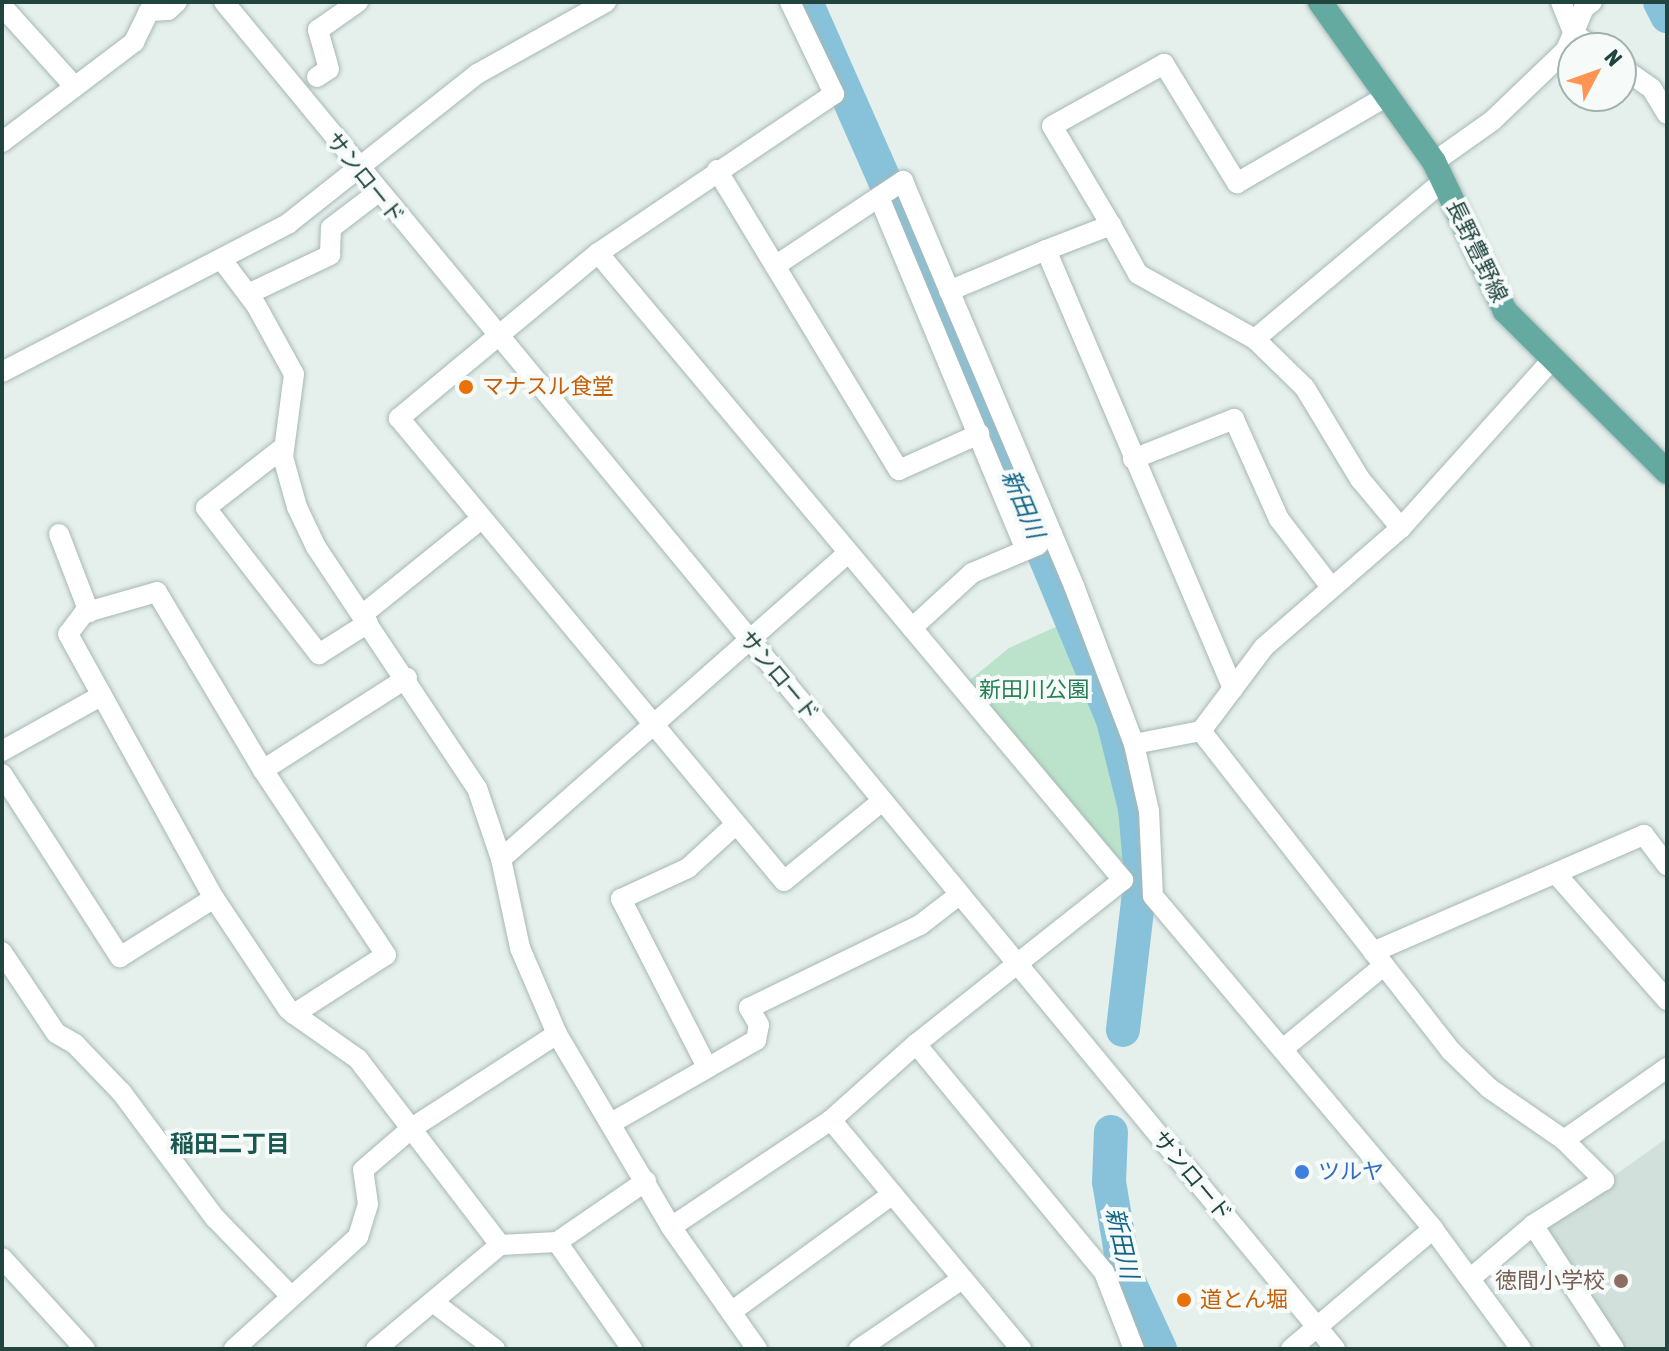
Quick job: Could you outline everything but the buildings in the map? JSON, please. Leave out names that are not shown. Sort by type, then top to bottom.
[{"type":"main road","name":"長野豊野線","points":[[1320,2],[1439,171],[1505,311],[1551,361],[1667,472]]},
{"type":"street","points":[[2,142],[134,42],[149,11],[168,10],[177,2]]},
{"type":"street","name":"サンロード","points":[[224,2],[357,169],[1335,1349]]},
{"type":"street","points":[[317,77],[329,69],[318,30],[358,2]]},
{"type":"street","points":[[2,372],[289,223],[477,74],[606,2]]},
{"type":"street","points":[[790,2],[834,94],[598,253],[399,418],[784,881],[882,801]]},
{"type":"street","points":[[1561,2],[1573,32]]},
{"type":"street","points":[[1575,32],[1584,8],[1592,2]]},
{"type":"street","points":[[2,6],[74,86]]},
{"type":"street","points":[[1255,339],[1557,59]]},
{"type":"street","points":[[1387,96],[1237,183],[1164,64],[1052,126],[1138,274],[1255,339],[1305,388],[1360,479],[1401,528]]},
{"type":"street","points":[[1637,78],[1652,89],[1667,114]]},
{"type":"street","points":[[717,170],[899,470],[979,434]]},
{"type":"street","points":[[775,266],[903,181],[949,291],[1040,545]]},
{"type":"street","points":[[248,294],[330,255],[331,228],[377,193]]},
{"type":"street","points":[[879,197],[979,434],[1040,545],[1134,744],[1149,811],[1153,896],[1433,1229],[1521,1349]]},
{"type":"street","points":[[949,291],[1111,225]]},
{"type":"street","points":[[1046,250],[1233,689]]},
{"type":"street","points":[[598,253],[1123,880],[916,1044],[831,1120],[671,1227]]},
{"type":"street","points":[[222,260],[248,294],[294,374],[284,447],[297,507],[365,619],[407,678],[477,788],[501,859],[520,948],[557,1034],[613,1122],[671,1227],[757,1349]]},
{"type":"street","points":[[1134,744],[1201,731],[1264,647],[1401,528],[1551,361]]},
{"type":"street","points":[[1133,459],[1234,419],[1279,519],[1331,587]]},
{"type":"street","points":[[284,447],[206,508],[319,654],[365,619],[481,519]]},
{"type":"street","points":[[59,534],[89,612]]},
{"type":"street","points":[[912,628],[972,573],[1040,545]]},
{"type":"street","points":[[501,859],[751,642],[848,553]]},
{"type":"street","points":[[294,1014],[386,955],[263,770],[157,592],[89,612],[68,634],[214,898],[294,1014],[358,1059],[500,1245]]},
{"type":"street","points":[[263,770],[407,678]]},
{"type":"street","points":[[2,751],[101,696]]},
{"type":"street","points":[[1201,731],[1378,960],[1489,1088],[1564,1140],[1604,1180],[1533,1225],[1471,1278]]},
{"type":"street","points":[[2,774],[120,957],[214,898]]},
{"type":"street","points":[[707,1067],[621,899],[688,868],[735,825]]},
{"type":"street","points":[[1283,1049],[1378,960],[1644,835],[1667,865]]},
{"type":"street","points":[[1557,875],[1667,1000]]},
{"type":"street","points":[[613,1122],[756,1040],[759,1025],[749,1008],[920,925],[959,895]]},
{"type":"street","points":[[2,952],[56,1033],[75,1044],[122,1093],[215,1218],[290,1295]]},
{"type":"street","points":[[234,1349],[290,1295],[358,1237],[368,1204],[363,1170],[412,1128],[557,1034]]},
{"type":"street","points":[[916,1044],[1104,1272],[1134,1349]]},
{"type":"street","points":[[1564,1140],[1667,1068]]},
{"type":"street","points":[[831,1120],[1021,1349]]},
{"type":"street","points":[[376,1349],[500,1245],[557,1242],[646,1181]]},
{"type":"street","points":[[731,1312],[893,1194]]},
{"type":"street","points":[[1533,1225],[1614,1349]]},
{"type":"street","points":[[1291,1349],[1433,1229]]},
{"type":"street","points":[[557,1242],[632,1349]]},
{"type":"street","points":[[2,1258],[85,1349]]},
{"type":"street","points":[[859,1349],[962,1279]]},
{"type":"street","points":[[433,1302],[495,1349]]},
{"type":"shaded area","name":"徳間小学校","points":[[1667,1138],[1667,1349],[1619,1349],[1545,1233],[1552,1220]]},
{"type":"green space","name":"新田川公園","points":[[1060,625],[1097,714],[1121,798],[1129,882],[965,684],[1009,648]]},
{"type":"waterway","name":"新田川","points":[[806,2],[949,326],[1113,720],[1135,808],[1141,876],[1123,1030]]},
{"type":"waterway","points":[[1660,2],[1667,16]]},
{"type":"waterway","name":"新田川","points":[[1111,1132],[1109,1182],[1124,1271],[1160,1349]]},
{"type":"place","name":"マナスル食堂","points":[[466,387]]},
{"type":"place","name":"ツルヤ","points":[[1302,1172]]},
{"type":"place","name":"徳間小学校","points":[[1621,1281]]},
{"type":"place","name":"道とん堀","points":[[1184,1300]]},
{"type":"district","name":"稲田二丁目","points":[[230,1144]]}]
